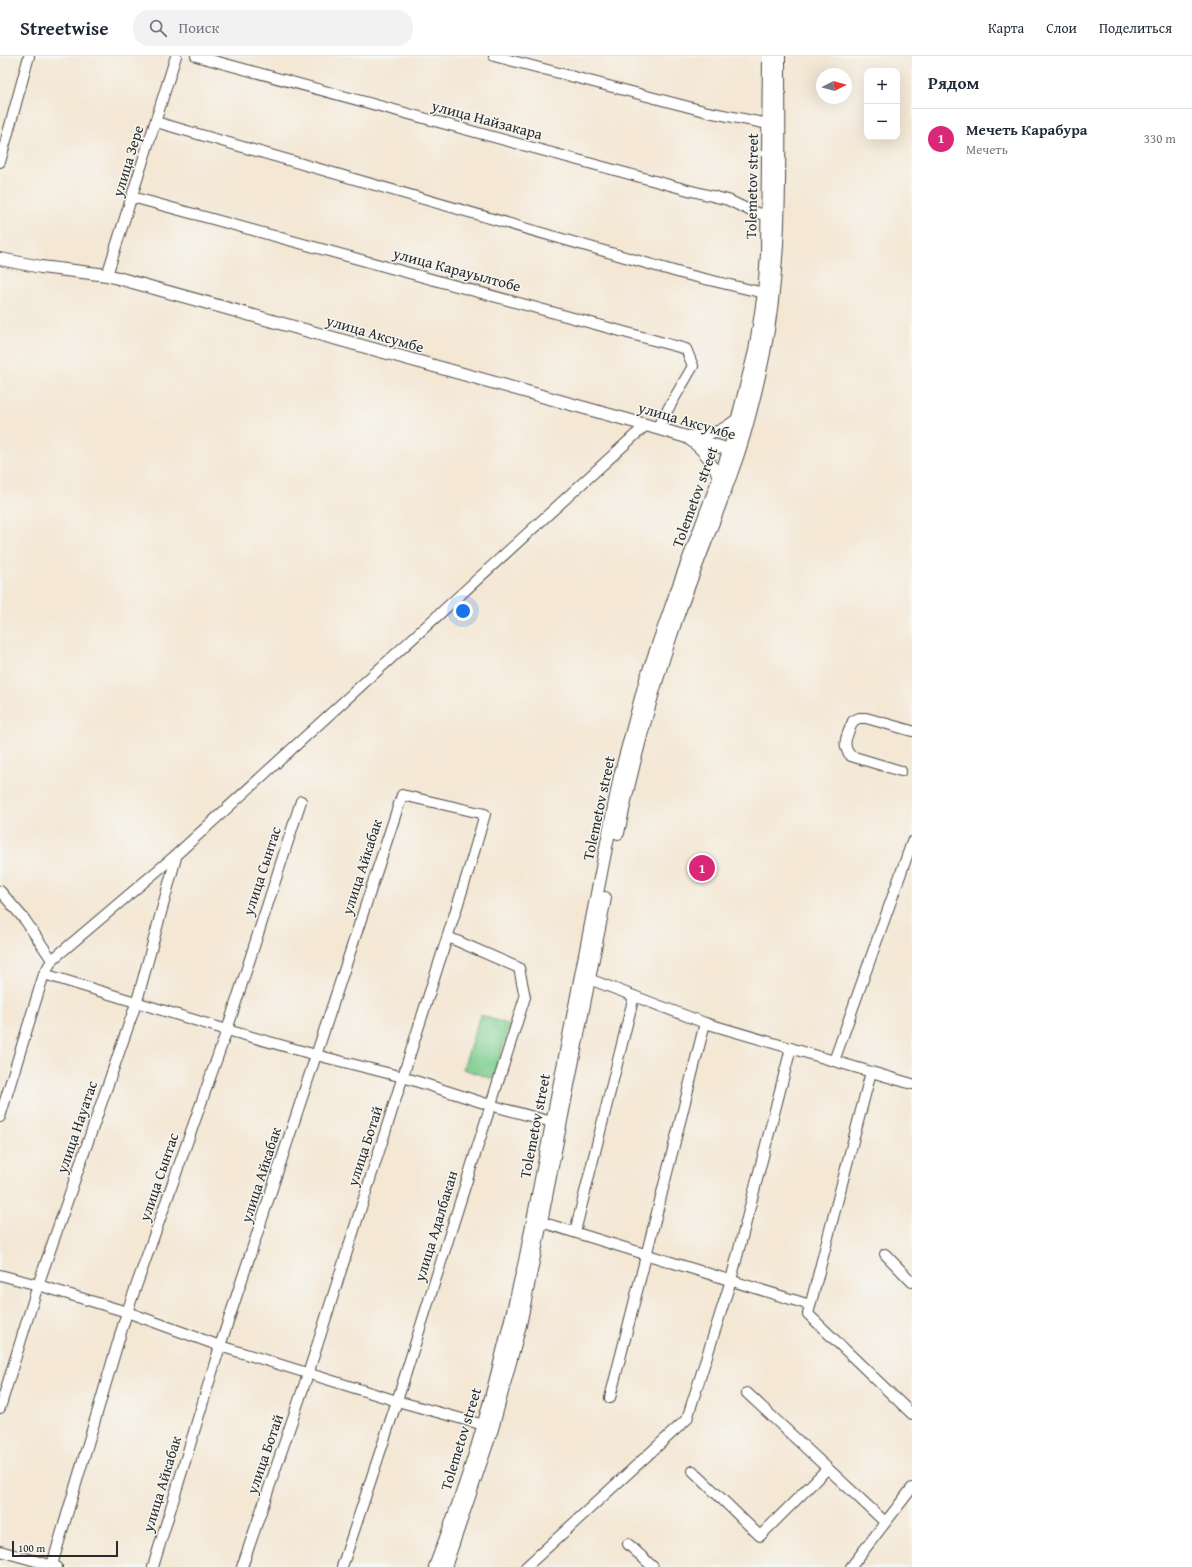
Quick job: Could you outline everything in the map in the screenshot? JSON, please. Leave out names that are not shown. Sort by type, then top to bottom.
[{"type":"main road","name":"Tolemetov street","points":[[445,1567],[468,1503],[505,1382],[520,1325],[541,1222],[552,1122],[620,776],[646,679],[676,592],[719,479],[734,451],[738,418],[755,351],[764,293],[769,216],[769,56]]},
{"type":"main road","name":"Tolemetov street","points":[[435,1567],[455,1514],[484,1425],[545,1181],[589,979],[629,777],[645,719],[676,620],[734,451],[764,352],[773,295],[779,217],[780,56]]},
{"type":"main road","name":"улица Аксумбе","points":[[0,259],[41,267],[107,275],[651,426],[734,451]]},
{"type":"street","points":[[0,162],[29,56]]},
{"type":"street","name":"улица Зере","points":[[107,275],[176,56]]},
{"type":"street","name":"улица Найзакара","points":[[196,56],[728,200],[751,211],[769,216]]},
{"type":"street","points":[[494,56],[708,112],[769,124]]},
{"type":"street","points":[[156,122],[684,274],[764,293]]},
{"type":"street","name":"улица Карауылтобе","points":[[132,197],[686,349],[693,366],[651,426]]},
{"type":"street","points":[[685,436],[713,433],[724,429],[738,418]]},
{"type":"street","points":[[0,1117],[44,974],[52,960],[177,854],[651,426]]},
{"type":"street","points":[[685,436],[706,455],[714,466],[719,479]]},
{"type":"street","points":[[901,770],[851,756],[846,752],[845,743],[853,721],[860,718],[866,718],[912,731]]},
{"type":"street","name":"улица Ботай","points":[[242,1567],[308,1374],[448,937],[485,814],[402,794]]},
{"type":"street","name":"улица Айкабак","points":[[153,1567],[220,1346],[402,794]]},
{"type":"street","name":"улица Сынтас","points":[[55,1566],[127,1312],[227,1030],[300,801]]},
{"type":"street","points":[[834,1061],[912,842]]},
{"type":"street","name":"улица Науатас","points":[[0,1408],[38,1285],[137,1001],[177,854]]},
{"type":"street","points":[[0,891],[25,920],[52,960]]},
{"type":"street","name":"улица Адалбакан","points":[[342,1567],[397,1401],[525,997],[519,968],[448,937]]},
{"type":"street","points":[[44,974],[137,1001],[227,1030],[403,1077],[490,1105],[552,1122]]},
{"type":"street","points":[[589,979],[705,1023],[912,1084]]},
{"type":"street","points":[[575,1232],[634,996]]},
{"type":"street","points":[[610,1398],[705,1023]]},
{"type":"street","points":[[526,1567],[687,1419],[731,1280],[791,1048]]},
{"type":"street","points":[[871,1072],[808,1314],[912,1414]]},
{"type":"street","points":[[541,1222],[810,1305]]},
{"type":"street","points":[[884,1254],[912,1282]]},
{"type":"street","points":[[0,1275],[127,1312],[220,1346],[308,1374],[484,1425]]},
{"type":"street","points":[[747,1393],[884,1522]]},
{"type":"street","points":[[694,1471],[760,1536],[827,1469]]},
{"type":"street","points":[[851,1567],[884,1522],[912,1488]]},
{"type":"street","points":[[628,1544],[652,1567]]},
{"type":"street","points":[[0,1552],[55,1566]]},
{"type":"green space","points":[[480,1015],[510,1025],[493,1079],[463,1069]]},
{"type":"place","name":"Мечеть Карабура","points":[[702,868]]}]
